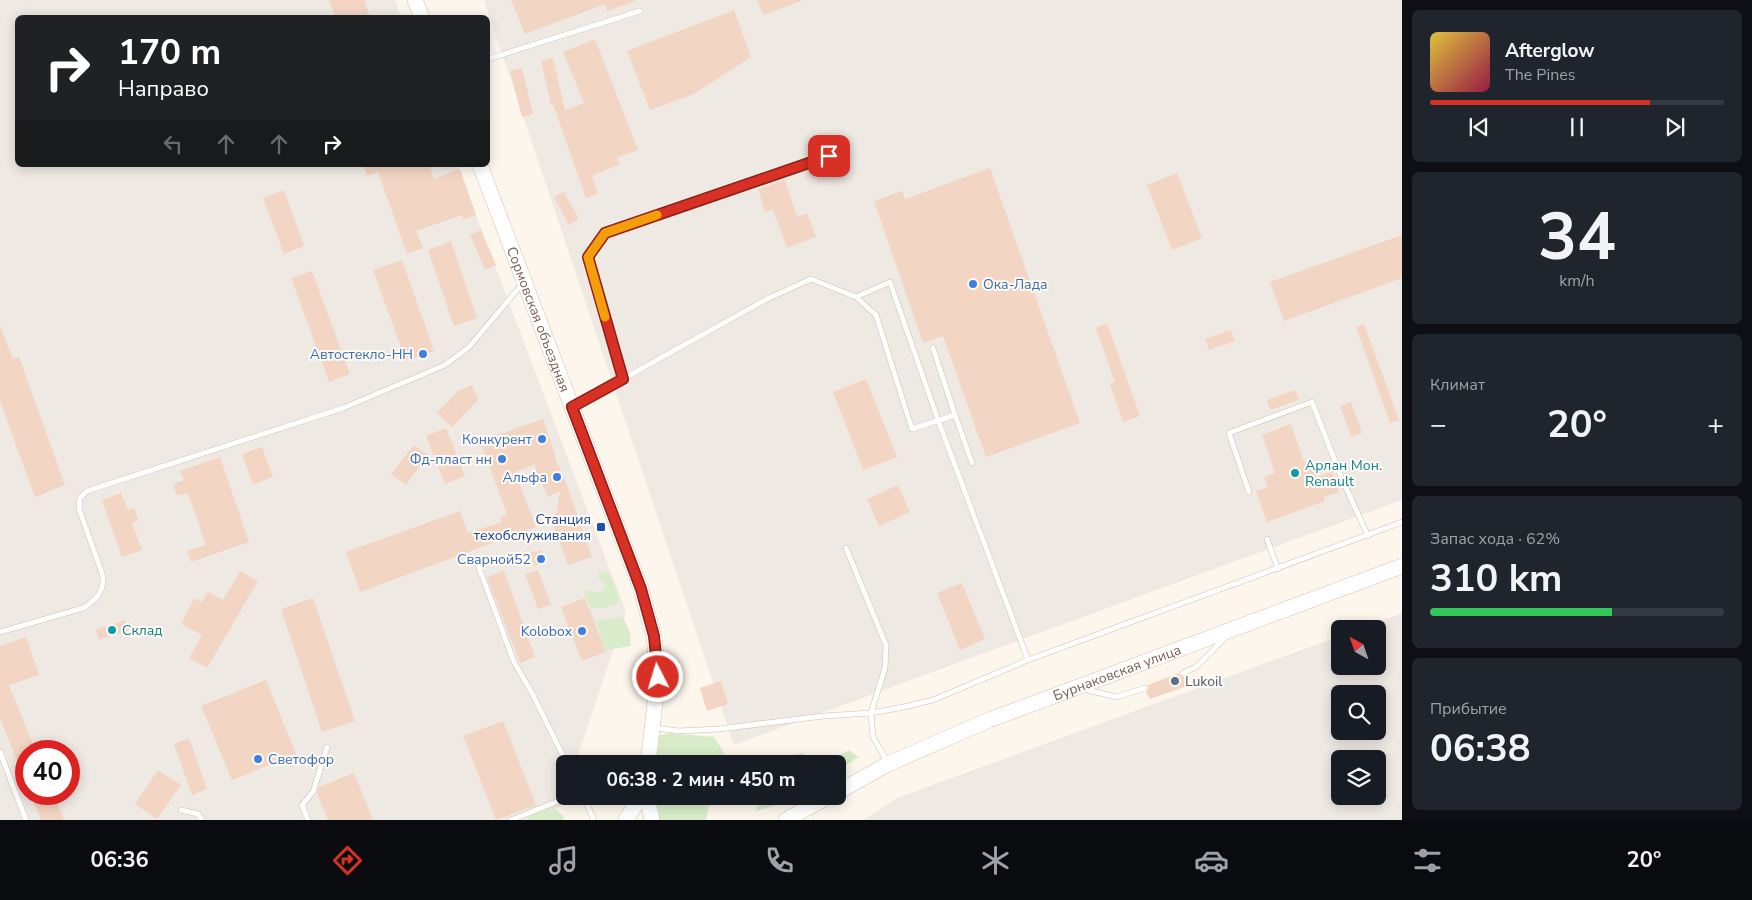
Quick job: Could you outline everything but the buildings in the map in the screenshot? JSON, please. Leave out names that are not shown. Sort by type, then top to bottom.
[{"type":"street","points":[[415,0],[421,15]]},
{"type":"street","name":"Сормовская объездная","points":[[481,167],[641,589],[654,636],[658,677],[649,755]]},
{"type":"street","name":"Бурнаковская улица","points":[[846,788],[888,764],[989,720],[1402,566]]},
{"type":"street","points":[[626,820],[636,805]]},
{"type":"street","points":[[649,805],[652,820]]},
{"type":"street","points":[[786,820],[813,805]]},
{"type":"lane","points":[[490,59],[640,11]]},
{"type":"lane","points":[[623,379],[588,257],[605,233],[829,156]]},
{"type":"lane","points":[[572,407],[767,299],[811,279],[856,297],[876,315],[912,429],[955,415]]},
{"type":"lane","points":[[0,632],[83,608],[100,594],[104,586],[103,576],[79,509],[80,498],[87,491],[343,408],[445,365],[469,347],[524,282]]},
{"type":"lane","points":[[856,297],[890,282],[938,420],[1028,660]]},
{"type":"lane","points":[[933,348],[972,463]]},
{"type":"lane","points":[[1249,492],[1229,433],[1312,402],[1342,480],[1368,536]]},
{"type":"lane","points":[[652,728],[679,731],[871,713],[933,700],[1028,660],[1402,522]]},
{"type":"lane","points":[[1267,539],[1278,569]]},
{"type":"lane","points":[[846,548],[886,645],[885,668],[871,713],[873,737],[888,764]]},
{"type":"lane","points":[[477,562],[514,662],[532,693],[563,755]]},
{"type":"lane","points":[[1182,673],[1196,667],[1235,628]]},
{"type":"lane","points":[[1078,688],[1117,697],[1145,688]]},
{"type":"lane","points":[[308,820],[302,805],[313,792],[327,747]]},
{"type":"lane","points":[[0,752],[26,820]]},
{"type":"lane","points":[[511,820],[556,802]]},
{"type":"lane","points":[[587,805],[594,820]]},
{"type":"lane","points":[[181,810],[198,814],[202,820]]},
{"type":"shaded area","points":[[0,0],[395,0],[400,15],[15,15],[15,167],[458,167],[626,612],[578,755],[556,755],[556,805],[561,806],[533,820],[0,820]]},
{"type":"shaded area","points":[[484,0],[1402,0],[1402,500],[734,745]]},
{"type":"shaded area","points":[[1402,613],[1402,820],[863,820],[897,798],[1331,639],[1331,675],[1386,675],[1386,620],[1383,620]]},
{"type":"green space","points":[[599,571],[610,574],[619,598],[616,604],[604,608],[591,608],[583,590],[602,593],[606,585],[598,578]]},
{"type":"green space","points":[[623,617],[630,632],[631,646],[606,650],[596,621]]},
{"type":"green space","points":[[669,733],[714,737],[724,755],[653,755],[654,737]]},
{"type":"green space","points":[[849,750],[859,757],[846,765],[846,755],[839,755]]},
{"type":"green space","points":[[549,803],[563,816],[564,820],[528,820],[529,808]]},
{"type":"green space","points":[[654,805],[709,805],[706,820],[659,820]]},
{"type":"green space","points":[[757,805],[776,805],[756,811]]},
{"type":"slow traffic","points":[[605,317],[588,257],[605,233],[657,215]]},
{"type":"place","name":"Ока-Лада","points":[[973,284]]},
{"type":"place","name":"Автостекло-НН","points":[[423,354]]},
{"type":"place","name":"Конкурент","points":[[542,439]]},
{"type":"place","name":"Фд-пласт нн","points":[[502,459]]},
{"type":"place","name":"Арлан Мон. Renault","points":[[1295,473]]},
{"type":"place","name":"Альфа","points":[[557,477]]},
{"type":"place","name":"Станция техобслуживания","points":[[601,527]]},
{"type":"place","name":"Сварной52","points":[[541,559]]},
{"type":"place","name":"Склад","points":[[112,630]]},
{"type":"place","name":"Kolobox","points":[[582,631]]},
{"type":"place","name":"Lukoil","points":[[1175,681]]},
{"type":"place","name":"Светофор","points":[[258,759]]},
{"type":"route","points":[[658,677],[654,636],[641,589],[572,407],[623,379],[588,257],[605,233],[829,156]]}]
